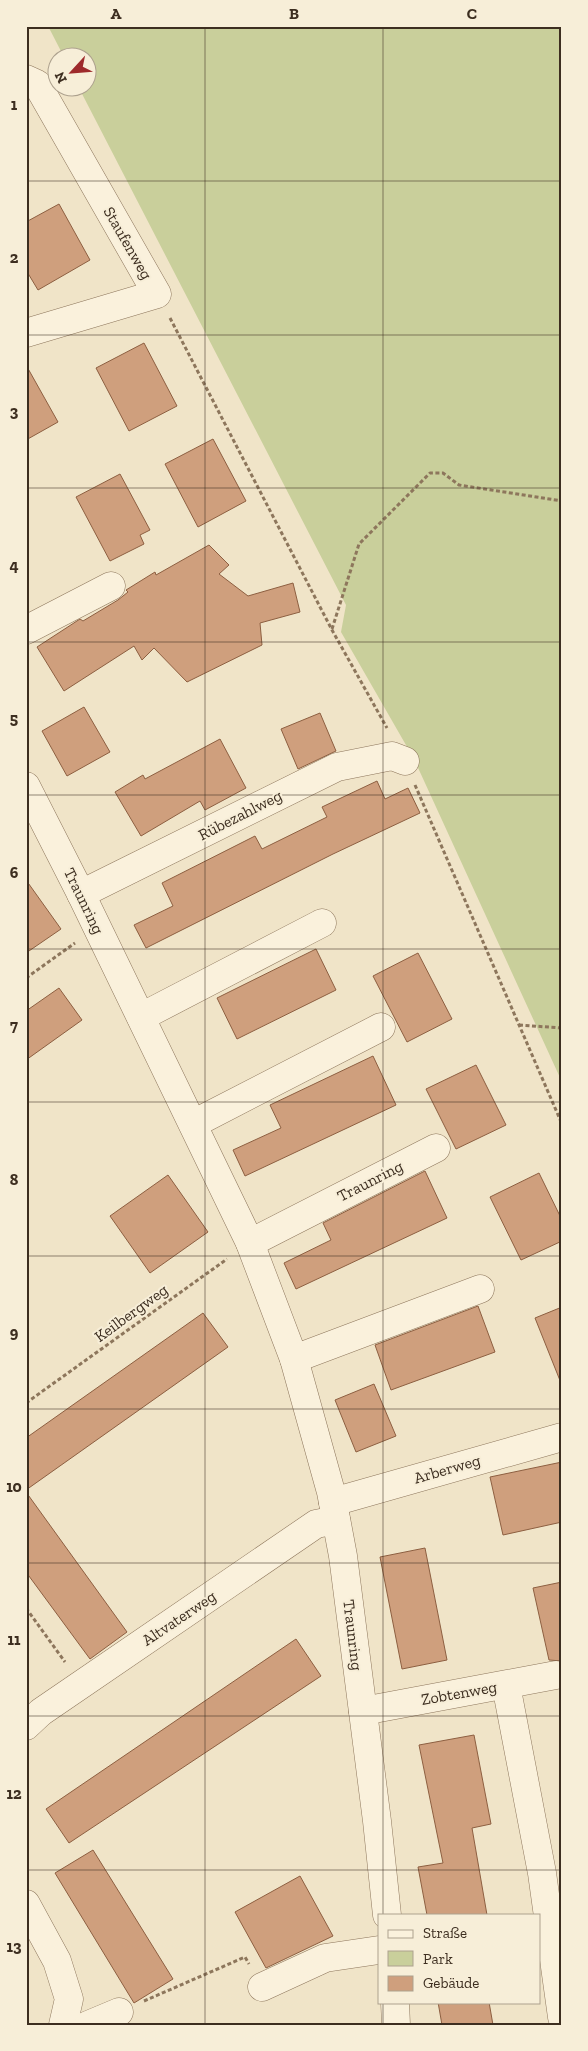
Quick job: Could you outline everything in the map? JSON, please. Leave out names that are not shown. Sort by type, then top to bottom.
[{"type":"street","name":"Staufenweg","points":[[26,78],[37,84],[157,294],[26,333]]},
{"type":"street","points":[[26,630],[111,586]]},
{"type":"street","name":"Rübezahlweg","points":[[81,894],[337,767],[392,756],[405,761]]},
{"type":"street","name":"Traunring","points":[[26,786],[81,894],[250,1243],[294,1359],[334,1511],[343,1556],[387,1914]]},
{"type":"street","points":[[141,1017],[322,923]]},
{"type":"street","points":[[193,1124],[381,1028]]},
{"type":"street","name":"Traunring","points":[[250,1243],[436,1148]]},
{"type":"street","points":[[294,1359],[480,1289]]},
{"type":"street","name":"Arberweg","points":[[334,1511],[562,1437]]},
{"type":"street","name":"Altvaterweg","points":[[26,1726],[41,1712],[81,1684],[334,1511]]},
{"type":"street","name":"Zobtenweg","points":[[363,1711],[556,1675]]},
{"type":"street","points":[[506,1684],[542,1873],[562,2017]]},
{"type":"street","points":[[26,1904],[57,1961],[68,1999],[71,2024],[119,2012]]},
{"type":"street","points":[[262,1987],[325,1958],[378,1950]]},
{"type":"street","points":[[395,2004],[396,2025]]},
{"type":"path","points":[[157,294],[332,630],[405,761],[562,1124]]},
{"type":"path","points":[[332,630],[359,544],[430,473],[443,473],[459,485],[562,501]]},
{"type":"path","points":[[26,978],[97,928]]},
{"type":"path","points":[[519,1025],[562,1028]]},
{"type":"path","name":"Keilbergweg","points":[[26,1403],[250,1243]]},
{"type":"path","points":[[26,1608],[81,1684]]},
{"type":"path","points":[[119,2012],[245,1957],[262,1987]]},
{"type":"green space","points":[[48,26],[562,26],[562,1082],[414,759],[341,632],[346,605],[84,98],[98,98],[98,48],[59,48]]},
{"type":"building","points":[[59,204],[90,260],[38,290],[26,270],[26,222]]},
{"type":"building","points":[[144,343],[177,406],[129,431],[96,368]]},
{"type":"building","points":[[26,365],[58,422],[26,440]]},
{"type":"building","points":[[213,439],[246,501],[198,527],[165,464]]},
{"type":"building","points":[[120,474],[150,530],[140,535],[144,544],[110,561],[76,497]]},
{"type":"building","points":[[209,545],[229,565],[219,574],[248,596],[293,583],[300,612],[260,623],[262,645],[187,682],[154,648],[142,660],[134,646],[64,691],[37,647],[80,619],[83,621],[118,600],[128,592],[126,590],[155,572],[156,575]]},
{"type":"building","points":[[84,707],[110,752],[67,776],[42,731]]},
{"type":"building","points":[[320,713],[336,751],[298,769],[281,729]]},
{"type":"building","points":[[220,739],[246,788],[205,810],[200,801],[141,836],[115,792],[143,775],[145,779]]},
{"type":"building","points":[[377,781],[385,799],[408,788],[420,813],[333,854],[146,948],[134,925],[173,906],[162,883],[255,836],[262,849],[327,817],[322,807]]},
{"type":"building","points":[[26,880],[61,929],[26,953]]},
{"type":"building","points":[[316,949],[336,990],[237,1039],[217,998]]},
{"type":"building","points":[[418,953],[452,1019],[407,1042],[373,976]]},
{"type":"building","points":[[59,988],[82,1020],[26,1060],[26,1011]]},
{"type":"building","points":[[373,1056],[396,1105],[245,1176],[233,1150],[281,1128],[270,1105]]},
{"type":"building","points":[[476,1065],[506,1125],[456,1149],[426,1089]]},
{"type":"building","points":[[425,1171],[447,1218],[296,1289],[284,1263],[331,1240],[323,1223]]},
{"type":"building","points":[[539,1173],[562,1220],[562,1241],[521,1260],[490,1197]]},
{"type":"building","points":[[168,1175],[208,1232],[150,1273],[110,1216]]},
{"type":"building","points":[[478,1306],[495,1352],[391,1390],[375,1345]]},
{"type":"building","points":[[562,1307],[562,1382],[561,1383],[535,1318]]},
{"type":"building","points":[[203,1313],[228,1347],[26,1490],[26,1438]]},
{"type":"building","points":[[374,1384],[396,1436],[356,1452],[335,1400]]},
{"type":"building","points":[[562,1462],[562,1522],[503,1535],[490,1477]]},
{"type":"building","points":[[26,1492],[127,1632],[90,1659],[26,1572]]},
{"type":"building","points":[[425,1548],[447,1660],[402,1669],[380,1557]]},
{"type":"building","points":[[562,1582],[562,1661],[549,1660],[533,1588]]},
{"type":"building","points":[[296,1639],[321,1676],[69,1843],[46,1809]]},
{"type":"building","points":[[474,1735],[491,1824],[472,1828],[487,1914],[427,1914],[418,1867],[443,1863],[419,1745]]},
{"type":"building","points":[[93,1850],[173,1979],[134,2003],[55,1873]]},
{"type":"building","points":[[300,1876],[333,1936],[266,1968],[235,1912]]},
{"type":"building","points":[[438,2004],[489,2004],[493,2025],[442,2025]]}]
